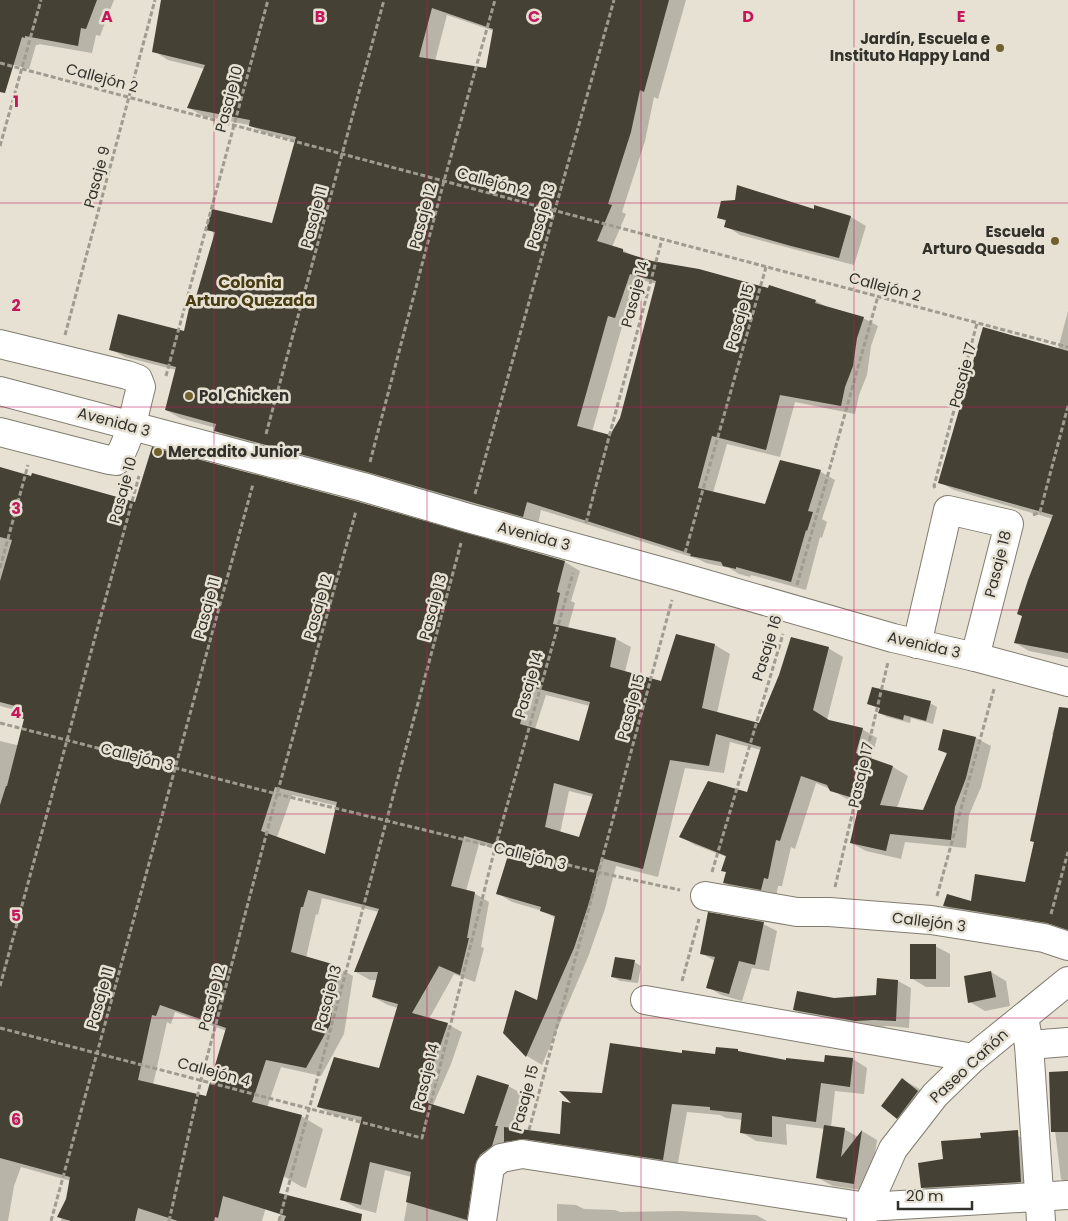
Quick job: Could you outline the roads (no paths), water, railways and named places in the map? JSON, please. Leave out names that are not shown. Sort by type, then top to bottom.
[{"type":"street","points":[[0,344],[127,375],[138,379],[142,387],[131,426],[116,461],[0,432]]},
{"type":"street","name":"Avenida 3","points":[[0,391],[363,487],[905,641],[988,660],[1068,682]]},
{"type":"street","name":"Pasaje 18","points":[[905,641],[948,510],[1008,524],[988,660]]},
{"type":"street","name":"Callejón 3","points":[[705,896],[797,912],[829,912],[931,920],[1056,942]]},
{"type":"street","name":"Paseo Cañón","points":[[864,1214],[893,1150],[934,1096],[973,1058],[1068,981]]},
{"type":"street","points":[[645,1000],[973,1058]]},
{"type":"street","points":[[1024,1017],[1029,1045],[1040,1209]]},
{"type":"street","points":[[1029,1045],[1068,1042]]},
{"type":"street","points":[[482,1221],[490,1168],[502,1158],[522,1154],[864,1214],[1040,1209],[1068,1195]]},
{"type":"place","name":"Jardín, Escuela e Instituto Happy Land","points":[[1000,48]]},
{"type":"place","name":"Escuela Arturo Quesada","points":[[1055,241]]},
{"type":"place","name":"Pol Chicken","points":[[189,396]]},
{"type":"place","name":"Mercadito Junior","points":[[158,452]]},
{"type":"district","name":"Colonia Arturo Quezada","points":[[250,291]]}]
